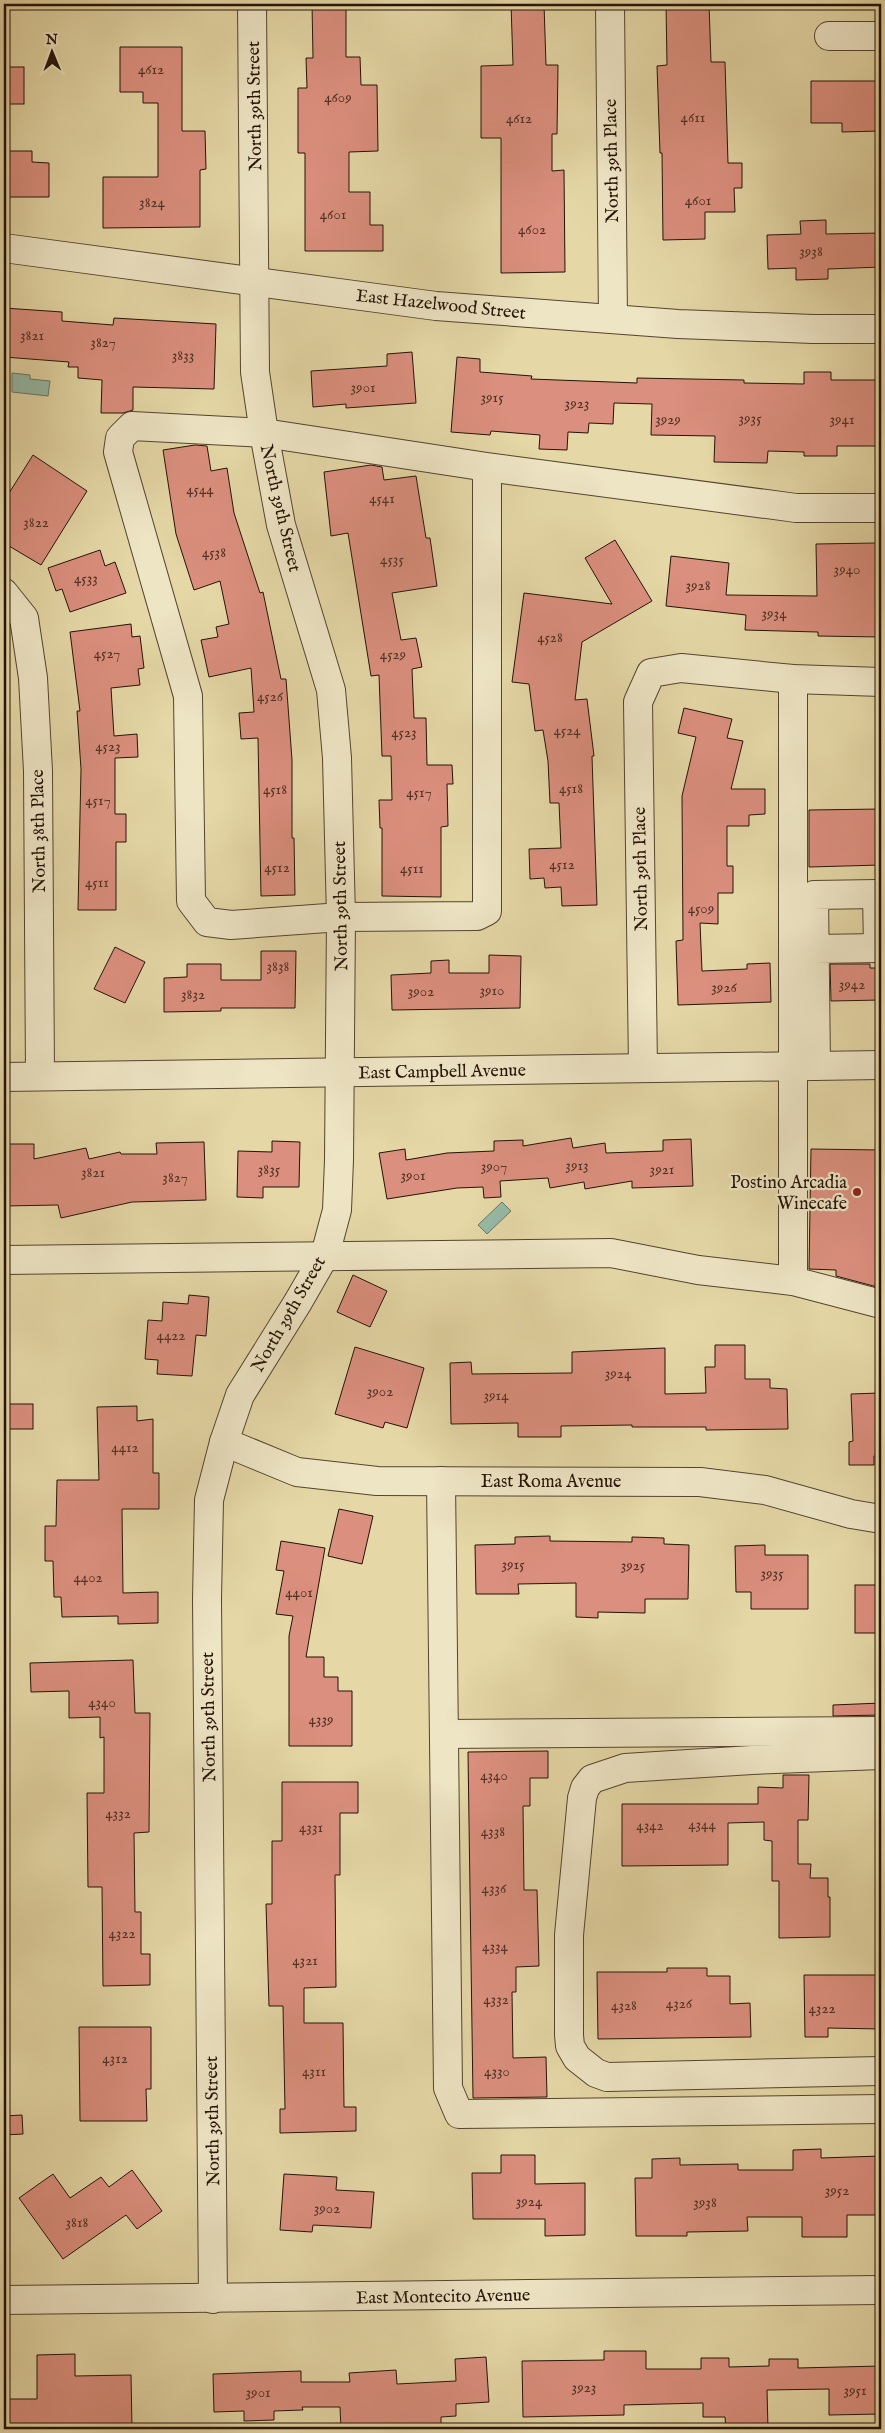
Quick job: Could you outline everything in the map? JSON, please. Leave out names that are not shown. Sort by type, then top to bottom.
[{"type":"street","name":"North 39th Street","points":[[213,2299],[207,1600],[210,1500],[224,1442],[240,1395],[325,1255],[337,1210],[341,1072],[341,918],[336,758],[331,690],[282,524],[264,434],[256,372],[252,4]]},
{"type":"street","name":"North 39th Place","points":[[610,4],[613,319]]},
{"type":"street","points":[[829,36],[881,36]]},
{"type":"street","name":"East Hazelwood Street","points":[[4,248],[436,306],[561,317],[678,324],[813,329],[881,329]]},
{"type":"street","points":[[486,467],[487,911],[477,916],[341,918],[232,925],[207,922],[191,901],[188,696],[118,452],[120,438],[132,426],[264,434],[486,467],[796,508],[881,508]]},
{"type":"street","name":"North 38th Place","points":[[4,593],[24,618],[33,678],[38,771],[40,1076]]},
{"type":"street","name":"North 39th Place","points":[[643,1068],[638,702],[651,673],[681,668],[793,679]]},
{"type":"street","points":[[805,1066],[793,679],[881,682]]},
{"type":"street","points":[[793,1281],[805,1066],[815,949]]},
{"type":"street","name":"East Campbell Avenue","points":[[4,1076],[881,1065]]},
{"type":"street","points":[[4,1260],[612,1253],[698,1270],[793,1281],[881,1304]]},
{"type":"street","name":"East Roma Avenue","points":[[224,1442],[297,1472],[377,1481],[700,1482],[765,1490],[850,1514],[881,1519]]},
{"type":"street","points":[[441,1481],[448,2088],[459,2114],[881,2109]]},
{"type":"street","points":[[444,1734],[881,1731]]},
{"type":"street","points":[[881,1755],[752,1760],[625,1768],[592,1779],[585,1788],[582,1798],[568,1935],[568,1986],[570,2046],[585,2066],[607,2077],[881,2070]]},
{"type":"street","name":"East Montecito Avenue","points":[[4,2300],[881,2290]]},
{"type":"shaded area","points":[[12,373],[30,375],[30,379],[50,381],[48,396],[12,392]]},
{"type":"shaded area","points":[[502,1202],[511,1211],[487,1234],[478,1225]]},
{"type":"building","points":[[312,4],[346,4],[346,57],[360,57],[361,85],[377,85],[378,151],[349,152],[349,192],[370,192],[370,225],[383,225],[383,251],[305,251],[305,153],[298,153],[298,88],[307,88],[306,58],[313,58]]},
{"type":"building","points":[[511,4],[544,4],[546,65],[558,65],[557,134],[552,134],[552,171],[564,170],[565,272],[501,273],[501,138],[481,138],[481,66],[513,65]]},
{"type":"building","points":[[666,4],[709,4],[711,62],[725,62],[728,163],[742,163],[742,188],[734,188],[735,212],[705,212],[705,239],[663,240],[662,153],[660,153],[657,66],[667,65]]},
{"type":"building","points":[[120,47],[182,47],[182,131],[205,131],[206,169],[200,170],[200,227],[103,228],[103,177],[158,177],[158,103],[143,103],[143,92],[120,92]]},
{"type":"building","points":[[4,67],[24,67],[24,104],[4,104]]},
{"type":"building","points":[[811,81],[881,81],[881,131],[842,132],[842,123],[811,123]]},
{"type":"building","points":[[4,151],[32,151],[32,162],[49,163],[49,197],[4,197]]},
{"type":"building","points":[[826,220],[826,234],[881,233],[881,267],[828,269],[828,279],[796,280],[796,268],[768,269],[767,235],[801,234],[800,221]]},
{"type":"building","points":[[4,308],[62,312],[62,321],[113,325],[114,318],[216,324],[214,389],[133,387],[133,410],[123,413],[101,413],[102,380],[78,378],[78,367],[68,367],[69,362],[4,357]]},
{"type":"building","points":[[412,352],[416,403],[346,408],[346,404],[313,407],[311,371],[387,366],[387,354]]},
{"type":"building","points":[[457,357],[480,359],[480,372],[532,376],[531,379],[637,383],[637,378],[744,380],[744,383],[804,384],[804,372],[831,372],[831,380],[879,380],[879,446],[837,446],[837,456],[804,456],[804,452],[768,451],[767,463],[714,462],[715,436],[651,435],[652,404],[614,403],[613,424],[589,423],[588,433],[568,432],[567,450],[539,449],[540,435],[491,431],[490,435],[451,432]]},
{"type":"building","points":[[195,445],[207,446],[211,471],[227,468],[234,513],[260,593],[263,592],[281,679],[286,679],[292,760],[292,838],[294,838],[295,895],[261,896],[258,738],[241,739],[239,713],[254,712],[251,668],[209,677],[201,640],[218,637],[216,627],[229,624],[220,581],[194,590],[176,534],[163,450]]},
{"type":"building","points":[[33,455],[87,491],[41,565],[4,543],[4,501]]},
{"type":"building","points":[[371,465],[382,467],[384,480],[416,476],[426,538],[430,538],[437,586],[392,593],[401,640],[416,638],[422,667],[412,669],[414,718],[426,718],[427,765],[452,765],[453,784],[447,784],[448,826],[441,827],[441,897],[382,896],[382,828],[380,828],[379,800],[392,800],[391,756],[382,756],[379,675],[371,676],[348,533],[331,536],[324,472]]},
{"type":"building","points":[[615,540],[652,601],[582,642],[575,700],[587,699],[594,756],[592,756],[597,905],[562,906],[561,887],[545,888],[544,878],[530,879],[529,849],[561,848],[559,803],[550,803],[548,761],[543,730],[535,731],[529,684],[512,682],[524,593],[612,604],[585,558]]},
{"type":"building","points":[[876,543],[877,606],[881,606],[881,637],[818,636],[818,632],[745,630],[746,615],[666,606],[671,556],[729,563],[726,595],[817,596],[816,544]]},
{"type":"building","points":[[100,550],[105,566],[115,562],[126,593],[70,612],[62,589],[56,591],[48,568]]},
{"type":"building","points":[[131,624],[132,637],[140,636],[144,668],[138,669],[140,685],[111,688],[114,736],[137,734],[138,757],[115,758],[115,814],[126,814],[126,842],[116,842],[116,910],[78,910],[81,769],[77,711],[80,711],[70,632]]},
{"type":"building","points":[[684,708],[732,719],[727,738],[743,741],[731,789],[765,789],[765,814],[749,815],[749,826],[727,826],[727,866],[733,866],[733,893],[718,893],[718,924],[700,923],[702,971],[747,969],[747,964],[770,963],[771,1002],[678,1005],[676,941],[683,940],[682,796],[696,737],[678,733]]},
{"type":"building","points":[[881,809],[881,865],[809,867],[809,810]]},
{"type":"building","points":[[115,947],[145,962],[125,1003],[94,989]]},
{"type":"building","points":[[261,951],[296,951],[295,1008],[221,1008],[221,1011],[164,1012],[164,978],[187,977],[187,964],[221,964],[221,980],[261,980]]},
{"type":"building","points":[[489,955],[521,956],[520,1008],[392,1010],[391,975],[431,973],[431,961],[449,960],[449,973],[489,973]]},
{"type":"building","points":[[830,964],[870,964],[870,968],[881,968],[881,1000],[831,1001]]},
{"type":"building","points":[[571,1138],[573,1148],[605,1143],[606,1153],[663,1151],[663,1140],[691,1139],[693,1186],[632,1188],[632,1181],[585,1189],[584,1182],[550,1188],[548,1178],[500,1181],[501,1197],[484,1198],[483,1187],[457,1188],[387,1199],[379,1153],[405,1149],[406,1160],[447,1153],[494,1151],[494,1141],[523,1140],[523,1146]]},
{"type":"building","points":[[272,1141],[300,1142],[299,1187],[263,1187],[263,1198],[237,1197],[238,1151],[272,1152]]},
{"type":"building","points":[[204,1142],[206,1200],[132,1202],[61,1218],[58,1205],[4,1206],[6,1144],[34,1144],[34,1159],[86,1148],[89,1159],[120,1152],[121,1154],[157,1154],[156,1143]]},
{"type":"building","points":[[811,1149],[881,1150],[881,1288],[836,1276],[836,1270],[809,1269]]},
{"type":"building","points":[[353,1275],[387,1291],[370,1327],[337,1312]]},
{"type":"building","points":[[189,1295],[209,1297],[206,1336],[196,1335],[192,1376],[157,1374],[158,1360],[145,1359],[148,1320],[162,1321],[163,1302],[188,1304]]},
{"type":"building","points":[[715,1345],[745,1345],[745,1379],[770,1379],[770,1388],[787,1389],[788,1429],[706,1430],[706,1427],[561,1426],[561,1437],[518,1437],[518,1423],[451,1424],[450,1363],[471,1362],[472,1374],[572,1373],[572,1352],[665,1348],[665,1394],[706,1393],[705,1367],[715,1367]]},
{"type":"building","points":[[355,1347],[424,1368],[407,1428],[385,1422],[383,1428],[335,1414]]},
{"type":"building","points":[[879,1393],[879,1397],[881,1397],[881,1456],[874,1456],[874,1465],[849,1465],[849,1442],[853,1441],[851,1394]]},
{"type":"building","points":[[4,1404],[33,1404],[33,1429],[4,1429]]},
{"type":"building","points":[[137,1406],[137,1421],[153,1419],[153,1473],[159,1473],[159,1509],[122,1509],[123,1593],[158,1592],[158,1623],[118,1624],[118,1616],[62,1617],[61,1597],[54,1597],[53,1561],[45,1561],[45,1526],[56,1526],[57,1480],[99,1480],[97,1407]]},
{"type":"building","points":[[339,1509],[373,1516],[362,1564],[328,1556]]},
{"type":"building","points":[[550,1536],[550,1541],[632,1542],[632,1537],[664,1538],[664,1544],[689,1545],[688,1599],[645,1599],[645,1613],[598,1612],[598,1618],[576,1617],[576,1583],[518,1584],[519,1594],[476,1594],[475,1545],[515,1544],[515,1537]]},
{"type":"building","points":[[281,1541],[325,1548],[306,1657],[324,1657],[324,1677],[338,1677],[338,1691],[352,1691],[352,1746],[289,1746],[289,1636],[293,1616],[276,1614],[284,1571],[276,1570]]},
{"type":"building","points":[[765,1545],[765,1555],[808,1555],[808,1609],[751,1609],[751,1592],[736,1592],[735,1546]]},
{"type":"building","points":[[855,1585],[881,1585],[881,1633],[855,1633]]},
{"type":"building","points":[[133,1660],[135,1713],[150,1713],[149,1832],[134,1833],[135,1912],[141,1912],[141,1954],[150,1954],[150,1985],[103,1986],[102,1887],[88,1887],[87,1793],[104,1793],[104,1737],[100,1738],[100,1717],[69,1718],[69,1691],[31,1692],[30,1663]]},
{"type":"building","points":[[881,1703],[881,1715],[833,1716],[833,1705]]},
{"type":"building","points":[[548,1751],[548,1778],[530,1778],[530,1806],[523,1806],[524,1890],[537,1890],[539,1966],[516,1967],[516,1992],[512,1992],[513,2058],[546,2057],[547,2097],[473,2098],[468,1752]]},
{"type":"building","points":[[783,1775],[809,1775],[808,1820],[798,1820],[798,1864],[811,1864],[810,1878],[828,1878],[830,1937],[779,1938],[779,1881],[772,1881],[772,1841],[764,1840],[764,1822],[728,1823],[728,1865],[622,1866],[622,1804],[758,1804],[758,1787],[783,1788]]},
{"type":"building","points":[[282,1782],[358,1782],[358,1813],[340,1813],[340,1875],[335,1875],[336,1987],[304,1988],[304,2023],[343,2023],[344,2107],[356,2107],[356,2131],[280,2133],[280,2109],[285,2109],[283,2006],[269,2006],[266,1904],[272,1904],[272,1841],[282,1841]]},
{"type":"building","points":[[667,1968],[707,1968],[707,1976],[730,1976],[730,2004],[750,2003],[751,2037],[598,2039],[597,1972],[667,1972]]},
{"type":"building","points":[[804,1975],[881,1975],[881,2029],[828,2028],[828,2037],[805,2037]]},
{"type":"building","points":[[79,2027],[151,2027],[151,2089],[146,2089],[147,2121],[80,2121]]},
{"type":"building","points":[[22,2115],[23,2134],[4,2135],[4,2116]]},
{"type":"building","points":[[821,2149],[821,2158],[881,2156],[881,2215],[847,2215],[847,2237],[802,2237],[802,2217],[747,2217],[748,2231],[687,2232],[687,2236],[636,2236],[635,2178],[652,2178],[652,2159],[680,2158],[680,2165],[738,2164],[738,2170],[793,2170],[793,2150]]},
{"type":"building","points":[[501,2155],[535,2155],[535,2184],[585,2183],[585,2235],[545,2236],[545,2219],[473,2219],[472,2173],[501,2173]]},
{"type":"building","points":[[132,2170],[162,2211],[137,2229],[126,2215],[63,2259],[19,2198],[53,2174],[70,2198],[101,2177],[109,2187]]},
{"type":"building","points":[[284,2174],[337,2177],[336,2190],[374,2192],[371,2228],[313,2225],[312,2232],[280,2230]]},
{"type":"building","points":[[604,2351],[646,2351],[646,2369],[701,2369],[701,2358],[729,2358],[729,2367],[769,2366],[769,2359],[798,2359],[798,2368],[881,2366],[881,2414],[829,2415],[829,2389],[767,2390],[768,2429],[726,2429],[725,2417],[703,2417],[703,2403],[624,2405],[624,2415],[523,2417],[522,2361],[604,2360]]},
{"type":"building","points":[[75,2354],[75,2376],[131,2375],[132,2429],[4,2429],[4,2399],[37,2399],[37,2355]]},
{"type":"building","points":[[486,2357],[489,2402],[456,2404],[456,2416],[441,2417],[441,2427],[341,2429],[340,2407],[302,2407],[303,2410],[274,2411],[274,2420],[244,2421],[244,2411],[214,2412],[213,2374],[301,2371],[301,2382],[350,2382],[349,2373],[396,2370],[397,2384],[456,2381],[455,2359]]},
{"type":"place","name":"Postino Arcadia Winecafe","points":[[857,1192]]}]
